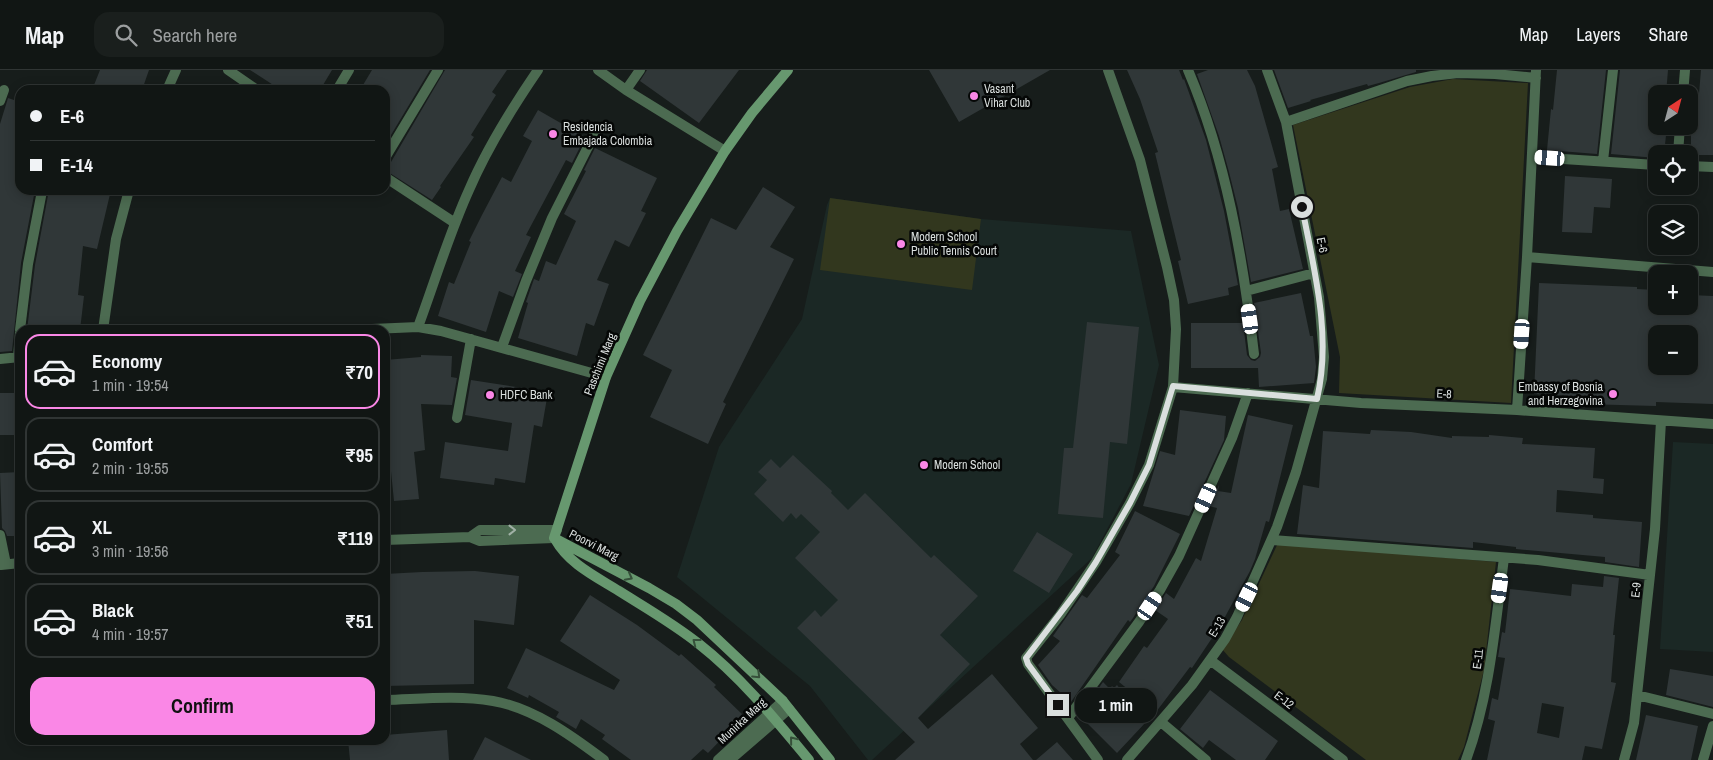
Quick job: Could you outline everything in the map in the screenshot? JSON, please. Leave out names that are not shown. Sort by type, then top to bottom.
[{"type":"main road","name":"Paschimi Marg","points":[[555,534],[606,377],[640,301],[677,231],[726,151],[752,113],[788,70]]},
{"type":"main road","name":"Poorvi Marg","points":[[555,534],[676,604],[697,620],[737,656],[786,705],[830,760]]},
{"type":"main road","name":"Poorvi Marg","points":[[555,534],[561,550],[580,567],[669,622],[699,644],[773,716],[809,760]]},
{"type":"street","points":[[169,85],[176,70]]},
{"type":"street","points":[[228,70],[250,85]]},
{"type":"street","points":[[340,85],[349,70]]},
{"type":"street","points":[[390,150],[438,70]]},
{"type":"street","points":[[418,326],[455,223],[484,158],[538,70]]},
{"type":"street","points":[[598,70],[626,90],[726,151]]},
{"type":"street","points":[[626,90],[640,70]]},
{"type":"street","points":[[1098,760],[1028,664],[1026,658],[1060,615],[1091,569],[1130,503],[1149,465],[1173,386],[1176,329],[1174,300],[1168,267],[1140,160],[1108,70]]},
{"type":"street","points":[[1188,70],[1196,89],[1217,156],[1227,195],[1246,291],[1254,354]]},
{"type":"street","name":"E-6","points":[[1267,70],[1286,122],[1322,320],[1324,357],[1322,379],[1317,399]]},
{"type":"street","points":[[1603,161],[1614,70]]},
{"type":"street","points":[[1684,85],[1685,70]]},
{"type":"street","points":[[1286,122],[1407,81],[1432,76],[1467,73],[1536,74],[1517,410]]},
{"type":"street","points":[[0,101],[4,90]]},
{"type":"street","points":[[502,348],[526,281],[552,218],[595,133]]},
{"type":"street","points":[[1532,157],[1648,164]]},
{"type":"street","points":[[1698,166],[1713,167]]},
{"type":"street","points":[[390,180],[455,223]]},
{"type":"street","points":[[21,325],[28,264],[41,195]]},
{"type":"street","points":[[103,325],[116,239],[128,195]]},
{"type":"street","points":[[1527,257],[1713,272]]},
{"type":"street","points":[[1246,291],[1314,273]]},
{"type":"street","points":[[390,328],[418,326],[606,377]]},
{"type":"street","points":[[456,418],[471,339]]},
{"type":"street","points":[[0,359],[15,357]]},
{"type":"street","name":"E-8","points":[[1173,386],[1361,403],[1517,410],[1713,424]]},
{"type":"street","points":[[1068,718],[1139,622],[1179,556],[1232,438],[1248,393]]},
{"type":"street","name":"E-13","points":[[1127,760],[1161,722],[1210,660],[1237,617],[1272,540],[1296,472],[1317,399]]},
{"type":"street","name":"E-9","points":[[1624,760],[1634,723],[1655,529],[1661,421]]},
{"type":"street","points":[[390,540],[470,537],[480,530],[555,534]]},
{"type":"street","points":[[0,535],[3,564]]},
{"type":"street","points":[[1272,540],[1538,560],[1650,574]]},
{"type":"street","name":"E-11","points":[[1466,760],[1479,717],[1488,676],[1504,558]]},
{"type":"street","name":"E-12","points":[[1210,660],[1343,760]]},
{"type":"street","points":[[1637,695],[1713,714]]},
{"type":"street","points":[[390,700],[459,698],[494,701],[524,710],[579,741],[604,760]]},
{"type":"street","name":"Munirka Marg","points":[[718,760],[786,705]]},
{"type":"street","name":"Munirka Marg","points":[[730,760],[773,716]]},
{"type":"street","points":[[1161,722],[1206,760]]},
{"type":"street","points":[[1703,760],[1713,726]]},
{"type":"shaded area","name":"Modern School","points":[[830,198],[981,219],[1131,231],[1159,365],[1131,484],[1092,558],[872,760],[868,760],[810,686],[677,577],[719,447],[802,319]]},
{"type":"shaded area","points":[[1673,442],[1713,444],[1713,652],[1660,649]]},
{"type":"green space","points":[[1453,79],[1528,83],[1511,403],[1339,393],[1340,357],[1293,125],[1410,87]]},
{"type":"green space","name":"Modern School Public Tennis Court","points":[[830,198],[981,219],[972,290],[820,270]]},
{"type":"green space","points":[[1278,543],[1496,562],[1484,670],[1464,747],[1458,760],[1366,760],[1229,657],[1222,649],[1242,620]]},
{"type":"building","points":[[100,70],[149,70],[144,85],[94,85]]},
{"type":"building","points":[[250,70],[332,70],[323,85],[273,85]]},
{"type":"building","points":[[372,70],[430,70],[390,137],[390,85],[363,85]]},
{"type":"building","points":[[445,70],[507,70],[492,92],[496,95],[471,135],[474,137],[432,200],[390,173],[391,162]]},
{"type":"building","points":[[647,70],[739,70],[699,123],[640,81]]},
{"type":"building","name":"Vasant Vihar Club","points":[[929,70],[1050,70],[959,122]]},
{"type":"building","points":[[1127,70],[1179,70],[1184,79],[1206,140],[1224,211],[1238,285],[1228,288],[1229,295],[1188,304],[1178,261],[1181,260],[1155,153],[1158,152],[1140,99]]},
{"type":"building","points":[[1208,70],[1247,70],[1255,86],[1278,167],[1272,169],[1280,211],[1289,209],[1303,269],[1251,282],[1238,208],[1229,172],[1219,136],[1197,74]]},
{"type":"building","points":[[1274,70],[1416,70],[1416,72],[1310,100],[1288,108]]},
{"type":"building","points":[[1557,70],[1606,70],[1597,154],[1547,150]]},
{"type":"building","points":[[1620,70],[1668,70],[1667,85],[1648,85],[1648,135],[1666,135],[1665,145],[1648,145],[1648,157],[1611,154]]},
{"type":"building","points":[[1701,70],[1713,70],[1713,155],[1698,155],[1698,145],[1691,145],[1691,135],[1698,135]]},
{"type":"building","points":[[8,98],[15,100],[15,195],[34,195],[21,263],[12,351],[0,352],[0,124]]},
{"type":"building","points":[[538,110],[585,137],[572,163],[566,160],[526,235],[531,237],[515,271],[522,274],[513,297],[499,291],[486,332],[438,316],[449,282],[454,284],[471,242],[469,241],[502,177],[511,182],[532,141],[523,136]]},
{"type":"building","points":[[595,148],[657,178],[641,211],[646,213],[629,247],[615,240],[597,280],[609,284],[594,326],[586,323],[577,356],[518,338],[528,303],[526,302],[534,279],[539,281],[546,261],[556,265],[576,221],[564,214],[586,171],[584,170]]},
{"type":"building","points":[[1565,176],[1612,179],[1610,208],[1594,207],[1592,233],[1562,232]]},
{"type":"building","points":[[763,187],[795,207],[770,247],[794,259],[723,402],[726,404],[708,444],[650,417],[672,370],[643,355],[711,218],[736,230]]},
{"type":"building","points":[[48,195],[110,195],[97,249],[83,246],[78,295],[84,296],[81,325],[28,325],[35,265]]},
{"type":"building","points":[[1539,283],[1637,287],[1637,289],[1648,290],[1648,315],[1698,315],[1698,295],[1713,296],[1713,404],[1656,402],[1656,406],[1583,404],[1583,397],[1534,394]]},
{"type":"building","points":[[1301,293],[1310,336],[1313,336],[1316,367],[1314,383],[1259,387],[1258,368],[1191,368],[1191,323],[1243,323],[1247,355],[1251,360],[1255,361],[1260,357],[1261,353],[1254,303]]},
{"type":"building","points":[[1087,322],[1139,327],[1127,444],[1110,442],[1103,518],[1058,514],[1064,448],[1073,448]]},
{"type":"building","points":[[421,355],[452,356],[451,377],[457,378],[452,405],[421,404],[425,450],[414,452],[419,499],[394,501],[390,461],[390,360],[421,357]]},
{"type":"building","points":[[471,380],[548,392],[542,427],[534,425],[525,483],[495,478],[494,485],[440,478],[445,442],[508,451],[512,423],[465,415]]},
{"type":"building","points":[[0,393],[15,393],[15,435],[0,435]]},
{"type":"building","points":[[1180,410],[1226,416],[1224,440],[1189,516],[1143,506],[1160,451],[1175,455]]},
{"type":"building","points":[[1248,415],[1293,425],[1269,522],[1266,521],[1250,571],[1220,626],[1192,668],[1190,667],[1156,712],[1119,682],[1144,646],[1147,648],[1168,619],[1155,610],[1166,593],[1174,599],[1196,558],[1201,561],[1217,508],[1209,506],[1219,485],[1218,491],[1231,493]]},
{"type":"building","points":[[1371,430],[1411,432],[1452,438],[1452,436],[1489,437],[1489,435],[1523,438],[1522,444],[1595,448],[1593,478],[1604,479],[1603,494],[1557,490],[1556,512],[1593,515],[1593,518],[1642,522],[1639,567],[1605,562],[1605,557],[1516,549],[1516,547],[1473,542],[1473,548],[1297,534],[1303,485],[1319,488],[1323,431],[1370,434]]},
{"type":"building","points":[[793,455],[832,491],[831,493],[848,510],[865,493],[931,558],[934,555],[978,596],[940,635],[970,664],[918,718],[928,729],[992,674],[1038,728],[1020,744],[1033,760],[895,760],[915,742],[797,628],[815,610],[821,617],[838,600],[795,558],[820,532],[801,514],[796,519],[791,513],[783,522],[754,494],[767,480],[758,472],[771,459],[780,468]]},
{"type":"building","points":[[15,472],[15,536],[7,536],[2,528],[0,473]]},
{"type":"building","points":[[1135,511],[1180,534],[1154,586],[1133,618],[1130,622],[1128,620],[1071,702],[1052,685],[1038,665],[1060,641],[1053,636],[1082,595],[1087,598],[1120,555],[1115,552]]},
{"type":"building","points":[[1037,532],[1073,554],[1049,593],[1013,571]]},
{"type":"building","points":[[475,571],[519,576],[514,625],[474,620],[474,684],[390,686],[390,574]]},
{"type":"building","points":[[1604,576],[1619,578],[1613,635],[1615,635],[1611,682],[1616,683],[1602,749],[1585,746],[1582,760],[1487,760],[1495,721],[1488,719],[1492,698],[1498,700],[1505,658],[1498,657],[1502,632],[1505,633],[1510,589],[1571,596],[1572,584],[1603,587]],"holes":[[[1542,703],[1564,707],[1559,738],[1537,733]]]},
{"type":"building","points":[[590,595],[637,625],[679,656],[681,654],[716,685],[714,687],[744,716],[708,753],[703,749],[691,760],[631,760],[602,739],[605,735],[581,719],[576,729],[556,717],[559,712],[529,695],[528,698],[507,688],[526,648],[614,690],[620,680],[560,641]]},
{"type":"building","points":[[1670,669],[1713,676],[1713,707],[1666,695]]},
{"type":"building","points":[[1103,682],[1110,689],[1112,686],[1114,688],[1117,685],[1146,722],[1117,753],[1082,718],[1085,714],[1082,711]]},
{"type":"building","points":[[1210,690],[1278,741],[1265,760],[1236,760],[1209,740],[1203,748],[1180,729]]},
{"type":"building","points":[[1646,715],[1698,726],[1691,760],[1636,760]]},
{"type":"building","points":[[447,730],[449,760],[350,760],[348,745],[390,745],[390,735]]},
{"type":"building","points":[[485,737],[531,760],[473,760]]},
{"type":"building","points":[[1057,742],[1073,760],[1036,760]]},
{"type":"place","name":"Vasant Vihar Club","points":[[974,96]]},
{"type":"place","name":"Residencia Embajada Colombia","points":[[553,134]]},
{"type":"place","name":"Modern School Public Tennis Court","points":[[901,244]]},
{"type":"place","name":"Embassy of Bosnia and Herzegovina","points":[[1613,394]]},
{"type":"place","name":"HDFC Bank","points":[[490,395]]},
{"type":"place","name":"Modern School","points":[[924,465]]},
{"type":"route","points":[[1058,705],[1028,664],[1026,658],[1077,591],[1096,562],[1141,483],[1157,443],[1173,386],[1317,399],[1322,379],[1324,357],[1322,328],[1319,297],[1302,207]]}]
